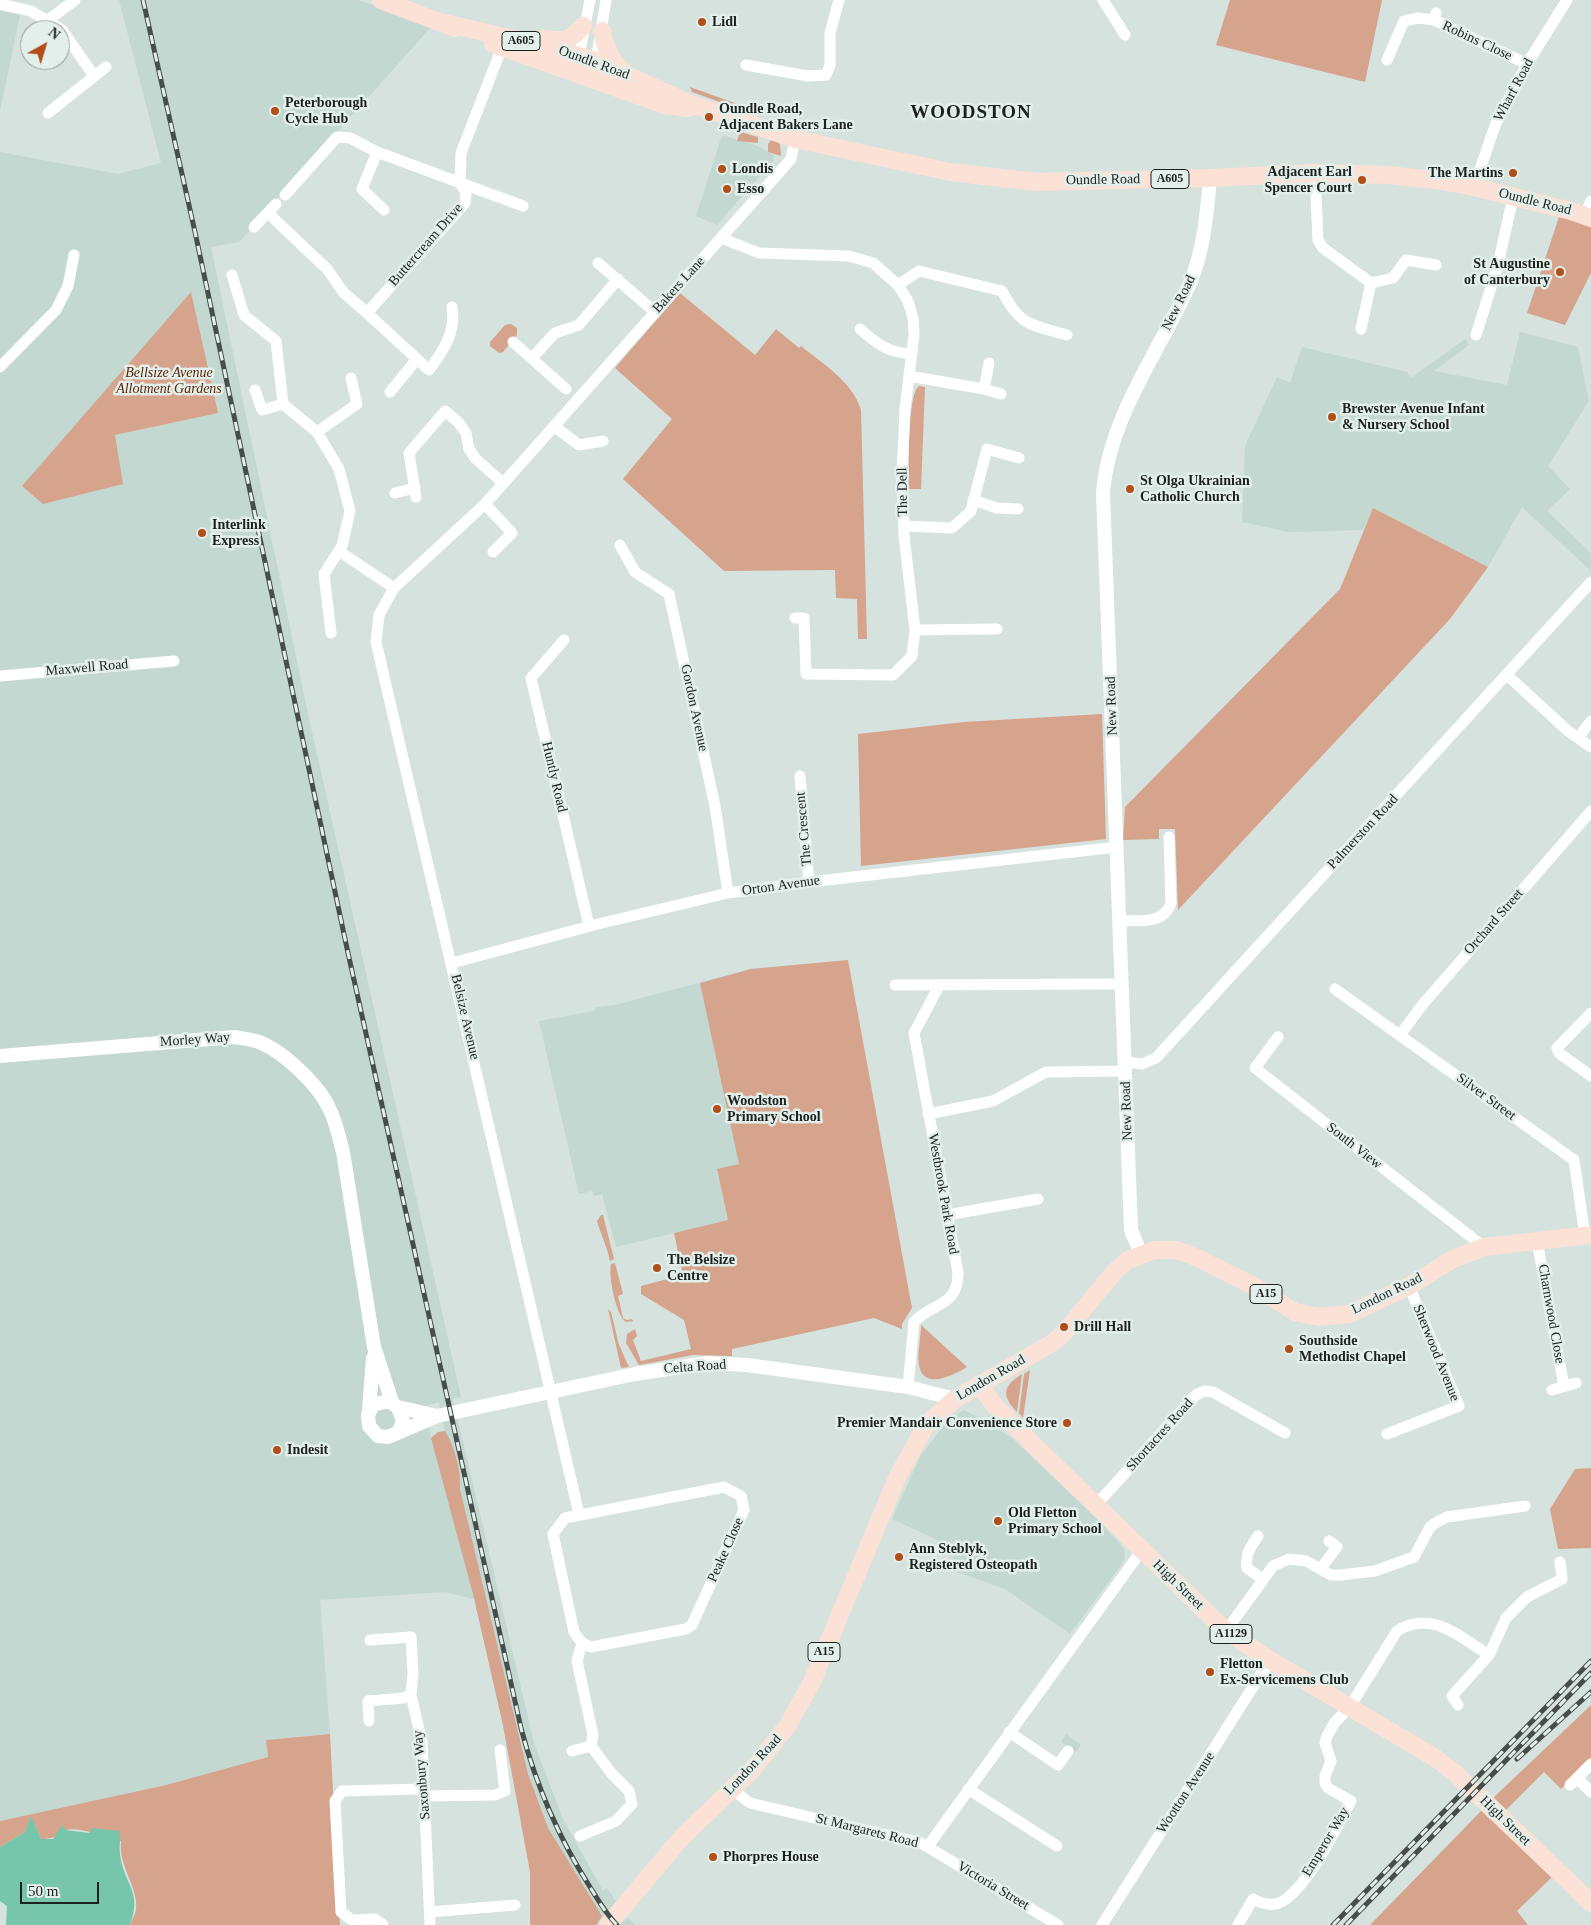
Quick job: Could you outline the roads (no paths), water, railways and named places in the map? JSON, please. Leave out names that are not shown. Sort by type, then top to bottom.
[{"type":"main road","name":"Oundle Road","points":[[381,0],[504,43],[586,67],[628,75],[708,111],[795,139],[950,172],[994,179],[1037,182],[1210,178],[1315,173],[1386,174],[1474,187],[1589,212]]},
{"type":"main road","points":[[445,23],[564,41],[574,37],[583,26]]},
{"type":"main road","points":[[602,31],[612,61],[628,75]]},
{"type":"main road","name":"Oundle Road","points":[[586,67],[665,105],[708,111]]},
{"type":"main road","name":"London Road","points":[[608,1925],[630,1897],[703,1815],[732,1789],[771,1748],[788,1725],[811,1684],[897,1478],[926,1425],[954,1399],[1052,1343],[1064,1334],[1115,1271],[1128,1260],[1141,1254],[1166,1249],[1184,1252],[1252,1285],[1295,1312],[1319,1318],[1349,1314],[1409,1286],[1453,1259],[1484,1247],[1588,1236]]},
{"type":"main road","name":"High Street","points":[[978,1384],[995,1406],[1226,1631],[1349,1708],[1437,1758],[1591,1903]]},
{"type":"street","points":[[48,20],[75,0]]},
{"type":"street","points":[[586,67],[583,26],[590,0]]},
{"type":"street","points":[[586,67],[602,31],[606,0]]},
{"type":"street","points":[[746,65],[808,76],[826,75],[830,65],[830,33],[839,0]]},
{"type":"street","points":[[1103,0],[1125,35]]},
{"type":"street","name":"Wharf Road","points":[[1474,187],[1496,123],[1527,64],[1567,0]]},
{"type":"street","points":[[0,4],[31,11],[45,20]]},
{"type":"street","name":"Robins Close","points":[[1387,60],[1404,21],[1435,17],[1527,64]]},
{"type":"street","points":[[70,42],[94,76]]},
{"type":"street","name":"Buttercream Drive","points":[[367,313],[461,210],[466,193],[460,183],[461,153],[504,43]]},
{"type":"street","points":[[48,113],[106,67]]},
{"type":"street","points":[[285,195],[337,137],[350,138],[377,152],[523,206]]},
{"type":"street","name":"Bakers Lane","points":[[376,642],[379,615],[394,588],[485,504],[502,482],[555,427],[791,159],[795,139]]},
{"type":"street","points":[[377,152],[362,189],[384,210]]},
{"type":"street","points":[[1315,173],[1318,240],[1323,248],[1371,283],[1393,278],[1406,260],[1436,265]]},
{"type":"street","name":"New Road","points":[[1141,1254],[1131,1230],[1126,1066],[1121,984],[1121,921],[1103,492],[1104,472],[1117,432],[1133,395],[1191,281],[1200,250],[1210,178]]},
{"type":"street","points":[[1476,335],[1498,265],[1513,197]]},
{"type":"street","points":[[254,227],[276,204]]},
{"type":"street","points":[[268,213],[328,270],[344,292],[429,370],[452,331],[452,306]]},
{"type":"street","name":"The Dell","points":[[721,238],[759,253],[849,256],[873,263],[898,285],[908,300],[913,318],[914,335],[902,474],[904,526],[915,630],[912,656],[893,675],[806,674],[804,618],[795,618]]},
{"type":"street","points":[[0,367],[56,310],[68,286],[74,255]]},
{"type":"street","points":[[598,263],[655,312]]},
{"type":"street","points":[[898,285],[919,271],[1002,291],[1013,312],[1029,325],[1067,335]]},
{"type":"street","points":[[232,274],[244,315],[276,341],[283,404],[317,432],[339,468],[350,511],[342,546],[324,574],[330,633]]},
{"type":"street","points":[[532,358],[555,333],[579,325],[618,280]]},
{"type":"street","points":[[1361,329],[1371,283]]},
{"type":"street","points":[[860,329],[879,346],[897,353],[912,354]]},
{"type":"street","points":[[514,342],[566,389]]},
{"type":"street","points":[[390,392],[417,359]]},
{"type":"street","points":[[984,389],[989,364]]},
{"type":"street","points":[[909,376],[984,389],[1001,394]]},
{"type":"street","points":[[317,432],[357,404],[351,378]]},
{"type":"street","points":[[255,390],[262,410],[283,404]]},
{"type":"street","points":[[395,492],[415,493],[409,453],[449,407],[466,433],[468,449],[476,459],[502,482]]},
{"type":"street","points":[[555,427],[579,445],[603,441]]},
{"type":"street","points":[[904,526],[952,528],[971,510],[987,449],[1019,458]]},
{"type":"street","points":[[974,500],[997,508],[1018,510]]},
{"type":"street","points":[[485,504],[512,533],[493,552]]},
{"type":"street","name":"Gordon Avenue","points":[[620,545],[635,572],[669,594],[715,806],[728,893]]},
{"type":"street","points":[[339,551],[394,588]]},
{"type":"street","name":"Palmerston Road","points":[[928,1114],[993,1101],[1046,1072],[1142,1064],[1156,1058],[1591,582]]},
{"type":"street","points":[[915,630],[996,629]]},
{"type":"street","name":"Huntly Road","points":[[564,640],[530,678],[589,926]]},
{"type":"street","name":"Belsize Avenue","points":[[376,642],[551,1392]]},
{"type":"street","name":"Maxwell Road","points":[[0,676],[174,661]]},
{"type":"street","points":[[1507,675],[1578,738],[1591,747]]},
{"type":"street","points":[[1578,738],[1591,720]]},
{"type":"street","name":"The Crescent","points":[[800,776],[809,882]]},
{"type":"street","name":"Orchard Street","points":[[1400,1035],[1423,1004],[1591,811]]},
{"type":"street","points":[[1121,921],[1159,919],[1169,910],[1171,903],[1169,837]]},
{"type":"street","name":"Orton Avenue","points":[[452,963],[589,926],[728,893],[1117,847]]},
{"type":"street","points":[[895,985],[1121,984]]},
{"type":"street","name":"Westbrook Park Road","points":[[908,1387],[914,1322],[920,1316],[947,1301],[955,1293],[958,1286],[958,1273],[948,1215],[914,1033],[939,986]]},
{"type":"street","name":"Silver Street","points":[[1335,989],[1574,1160],[1588,1236]]},
{"type":"street","points":[[1591,1012],[1557,1048],[1559,1053],[1591,1076]]},
{"type":"street","name":"Morley Way","points":[[0,1056],[234,1037],[258,1042],[291,1063],[320,1091],[336,1127],[344,1152],[374,1347],[395,1404]]},
{"type":"street","name":"South View","points":[[1278,1037],[1255,1068],[1484,1247]]},
{"type":"street","points":[[948,1215],[1038,1199]]},
{"type":"street","name":"Charnwood Close","points":[[1537,1241],[1570,1385],[1552,1390]]},
{"type":"street","name":"Sherwood Avenue","points":[[1387,1434],[1459,1406],[1409,1286]]},
{"type":"street","name":"Morley Way","points":[[369,1410],[374,1347]]},
{"type":"street","name":"Celta Road","points":[[399,1431],[437,1416],[681,1366],[707,1363],[747,1365],[908,1387],[954,1399]]},
{"type":"street","name":"Shortacres Road","points":[[1096,1505],[1196,1395],[1204,1391],[1213,1392],[1285,1433]]},
{"type":"street","points":[[551,1392],[579,1514]]},
{"type":"street","points":[[378,1402],[395,1404],[402,1412],[403,1421],[399,1431],[384,1437],[372,1432],[367,1421],[369,1410],[378,1402]]},
{"type":"street","name":"Celta Road","points":[[395,1404],[437,1416]]},
{"type":"street","name":"Peake Close","points":[[724,1486],[741,1496],[744,1510],[692,1625],[686,1629],[592,1647],[582,1643],[574,1632],[553,1534],[565,1518],[724,1486]]},
{"type":"street","points":[[1226,1631],[1273,1566],[1289,1560],[1306,1562],[1321,1568],[1331,1575],[1340,1576],[1375,1571],[1414,1557],[1430,1528],[1436,1522],[1447,1517],[1526,1506]]},
{"type":"street","points":[[1258,1536],[1247,1552],[1245,1559],[1247,1568],[1262,1579]]},
{"type":"street","points":[[1321,1568],[1338,1547],[1329,1541]]},
{"type":"street","name":"St Margarets Road","points":[[732,1789],[750,1803],[928,1846],[1142,1550]]},
{"type":"street","points":[[1458,1706],[1452,1696],[1489,1655],[1506,1618],[1527,1597],[1562,1579],[1560,1562]]},
{"type":"street","points":[[1349,1708],[1397,1631],[1407,1624],[1419,1622],[1433,1623],[1489,1655]]},
{"type":"street","name":"Saxonbury Way","points":[[370,1640],[411,1637],[413,1674],[411,1695],[422,1742],[430,1925]]},
{"type":"street","points":[[580,1836],[616,1821],[632,1804],[629,1790],[612,1774],[591,1746],[593,1734],[577,1661],[582,1643]]},
{"type":"street","name":"Wootton Avenue","points":[[1102,1925],[1270,1660]]},
{"type":"street","points":[[369,1721],[368,1702],[403,1698],[411,1695]]},
{"type":"street","name":"Emperor Way","points":[[1238,1925],[1254,1899],[1270,1904],[1286,1899],[1312,1868],[1351,1801],[1328,1788],[1325,1776],[1330,1761],[1325,1743],[1327,1736],[1335,1722],[1349,1708]]},
{"type":"street","points":[[1009,1732],[1058,1765],[1068,1751]]},
{"type":"street","points":[[572,1751],[591,1746]]},
{"type":"street","points":[[383,1925],[375,1919],[352,1920],[341,1912],[335,1801],[342,1791],[495,1795],[505,1791],[500,1750]]},
{"type":"street","points":[[1591,1764],[1574,1782],[1591,1792]]},
{"type":"street","points":[[968,1789],[1057,1846]]},
{"type":"street","name":"Victoria Street","points":[[928,1846],[1058,1925]]},
{"type":"street","points":[[430,1912],[515,1906]]},
{"type":"railway","points":[[143,0],[195,232],[348,953],[521,1728],[541,1790],[558,1830],[596,1897],[617,1925]]},
{"type":"railway","points":[[1333,1925],[1591,1661]]},
{"type":"railway","points":[[1346,1925],[1591,1673]]},
{"type":"railway","points":[[1517,1759],[1591,1692]]},
{"type":"place","name":"Lidl","points":[[702,22]]},
{"type":"place","name":"Peterborough Cycle Hub","points":[[275,111]]},
{"type":"place","name":"Oundle Road, Adjacent Bakers Lane","points":[[709,117]]},
{"type":"place","name":"Londis","points":[[722,169]]},
{"type":"place","name":"The Martins","points":[[1513,173]]},
{"type":"place","name":"Adjacent Earl Spencer Court","points":[[1362,180]]},
{"type":"place","name":"Esso","points":[[727,189]]},
{"type":"place","name":"St Augustine of Canterbury","points":[[1560,272]]},
{"type":"place","name":"Brewster Avenue Infant & Nursery School","points":[[1332,417]]},
{"type":"place","name":"St Olga Ukrainian Catholic Church","points":[[1130,489]]},
{"type":"place","name":"Interlink Express","points":[[202,533]]},
{"type":"place","name":"Woodston Primary School","points":[[717,1109]]},
{"type":"place","name":"The Belsize Centre","points":[[657,1268]]},
{"type":"place","name":"Drill Hall","points":[[1064,1327]]},
{"type":"place","name":"Southside Methodist Chapel","points":[[1289,1349]]},
{"type":"place","name":"Premier Mandair Convenience Store","points":[[1067,1423]]},
{"type":"place","name":"Indesit","points":[[277,1450]]},
{"type":"place","name":"Old Fletton Primary School","points":[[998,1521]]},
{"type":"place","name":"Ann Steblyk, Registered Osteopath","points":[[899,1557]]},
{"type":"place","name":"Fletton Ex-Servicemens Club","points":[[1210,1672]]},
{"type":"place","name":"Phorpres House","points":[[713,1857]]},
{"type":"district","name":"WOODSTON","points":[[971,113]]},
{"type":"park label","name":"Bellsize Avenue Allotment Gardens","points":[[169,382]]}]
